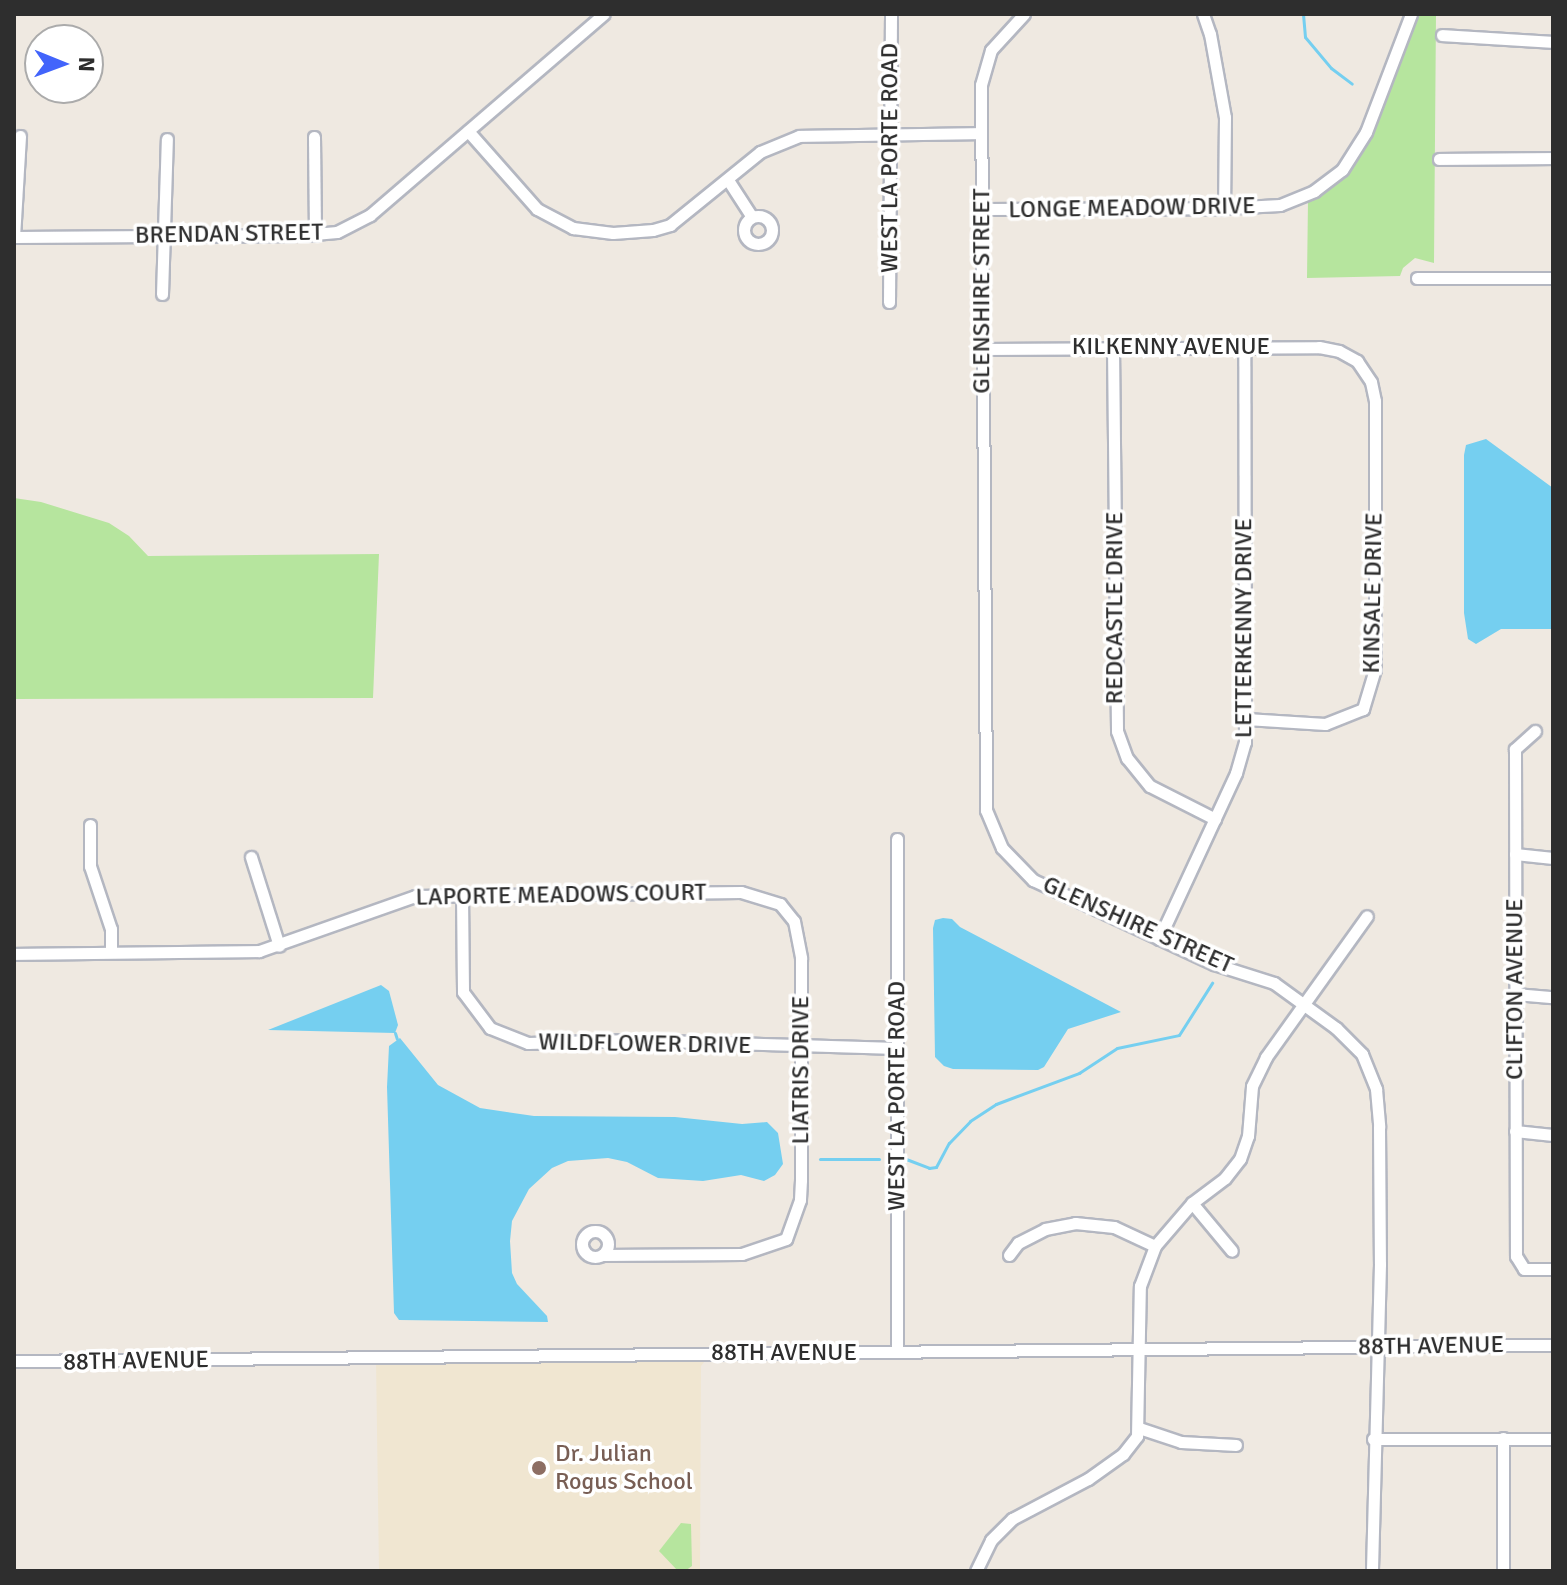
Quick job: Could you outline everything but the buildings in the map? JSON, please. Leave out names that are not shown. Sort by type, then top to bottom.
[{"type":"street","name":"BRENDAN STREET","points":[[14,237],[315,235],[337,232],[370,215],[604,14]]},
{"type":"street","name":"WEST LA PORTE ROAD","points":[[889,302],[891,14]]},
{"type":"street","name":"GLENSHIRE STREET","points":[[1024,14],[991,50],[981,85],[985,794],[988,819],[1002,848],[1033,880],[1214,964],[1267,980],[1305,1003],[1362,1054],[1376,1089],[1380,1264],[1373,1439],[1372,1571]]},
{"type":"street","points":[[1203,14],[1210,34],[1225,117],[1224,208]]},
{"type":"street","name":"LONGE MEADOW DRIVE","points":[[981,209],[1280,205],[1314,191],[1342,170],[1366,132],[1411,14]]},
{"type":"street","points":[[1442,35],[1553,42]]},
{"type":"street","points":[[468,131],[537,209],[561,224],[583,231],[636,233],[670,225],[760,152],[799,136],[981,133]]},
{"type":"street","points":[[14,237],[20,136]]},
{"type":"street","points":[[314,137],[315,235]]},
{"type":"street","points":[[162,294],[167,139]]},
{"type":"street","points":[[1439,159],[1553,158]]},
{"type":"street","points":[[728,180],[752,217]]},
{"type":"street","points":[[1417,278],[1553,278]]},
{"type":"street","name":"REDCASTLE DRIVE","points":[[1113,347],[1117,731],[1127,758],[1150,786],[1215,819]]},
{"type":"street","name":"LETTERKENNY DRIVE","points":[[1159,939],[1241,761],[1246,719],[1244,347]]},
{"type":"street","name":"KILKENNY AVENUE","points":[[982,349],[1319,347],[1339,351],[1357,361]]},
{"type":"street","name":"KINSALE DRIVE","points":[[1246,719],[1325,724],[1363,709],[1375,669],[1375,401],[1371,382],[1357,361]]},
{"type":"street","name":"CLIFTON AVENUE","points":[[1535,731],[1515,749],[1516,1256],[1524,1269],[1553,1269]]},
{"type":"street","points":[[90,825],[90,866],[111,929],[111,952]]},
{"type":"street","name":"WEST LA PORTE ROAD","points":[[897,839],[897,1352]]},
{"type":"street","points":[[1515,854],[1553,858]]},
{"type":"street","points":[[251,857],[279,946]]},
{"type":"street","name":"LAPORTE MEADOWS COURT","points":[[14,954],[259,951],[402,898],[462,894],[741,892],[780,904]]},
{"type":"street","name":"WILDFLOWER DRIVE","points":[[462,894],[463,992],[490,1028],[528,1043],[630,1040],[801,1048],[897,1048]]},
{"type":"street","name":"LIATRIS DRIVE","points":[[602,1255],[742,1254],[786,1239],[800,1200],[801,1048],[799,938],[794,921],[780,904]]},
{"type":"street","points":[[976,1571],[991,1540],[1012,1519],[1088,1479],[1123,1454],[1139,1428],[1140,1286],[1155,1246],[1192,1203],[1225,1178],[1240,1159],[1248,1136],[1252,1086],[1266,1057],[1367,916]]},
{"type":"street","points":[[1515,994],[1553,997]]},
{"type":"street","points":[[1515,1131],[1553,1135]]},
{"type":"street","points":[[1192,1203],[1232,1251]]},
{"type":"street","points":[[1009,1255],[1018,1243],[1045,1229],[1075,1223],[1114,1227],[1155,1246]]},
{"type":"street","name":"88TH AVENUE","points":[[14,1361],[1553,1345]]},
{"type":"street","points":[[1139,1428],[1181,1442],[1236,1445]]},
{"type":"street","points":[[1503,1438],[1503,1571]]},
{"type":"street","points":[[1373,1439],[1553,1439]]},
{"type":"shaded area","name":"Dr. Julian Rogus School","points":[[376,1360],[705,1361],[701,1366],[700,1571],[379,1571]]},
{"type":"green space","points":[[1418,14],[1436,14],[1434,263],[1415,258],[1403,268],[1400,276],[1307,278],[1308,200],[1345,174],[1364,147]]},
{"type":"green space","points":[[14,498],[41,502],[109,523],[129,536],[148,556],[379,554],[373,698],[14,699]]},
{"type":"green space","points":[[681,1523],[691,1524],[692,1566],[685,1571],[678,1571],[659,1551]]},
{"type":"water","points":[[1486,439],[1553,488],[1553,629],[1501,629],[1476,644],[1468,639],[1464,613],[1464,455],[1466,445]]},
{"type":"water","points":[[952,919],[960,927],[1121,1012],[1068,1029],[1044,1067],[1038,1070],[953,1069],[944,1066],[935,1057],[933,928],[935,920]]},
{"type":"water","points":[[381,985],[389,991],[398,1025],[395,1033],[268,1030]]},
{"type":"water","points":[[400,1038],[438,1085],[480,1108],[534,1116],[675,1117],[742,1124],[767,1122],[778,1133],[783,1164],[775,1175],[764,1181],[741,1175],[703,1181],[658,1178],[627,1162],[608,1158],[568,1161],[552,1168],[529,1189],[512,1221],[512,1273],[517,1284],[547,1316],[548,1322],[399,1320],[394,1313],[387,1087],[389,1046]]},
{"type":"waterway","points":[[1303,14],[1305,37],[1331,68],[1352,84]]},
{"type":"waterway","points":[[906,1159],[929,1168],[936,1167],[949,1143],[970,1121],[996,1104],[1079,1073],[1117,1048],[1179,1035],[1212,983]]},
{"type":"waterway","points":[[395,1033],[397,1039]]},
{"type":"waterway","points":[[820,1159],[879,1159]]},
{"type":"place","name":"Dr. Julian Rogus School","points":[[539,1468]]}]
